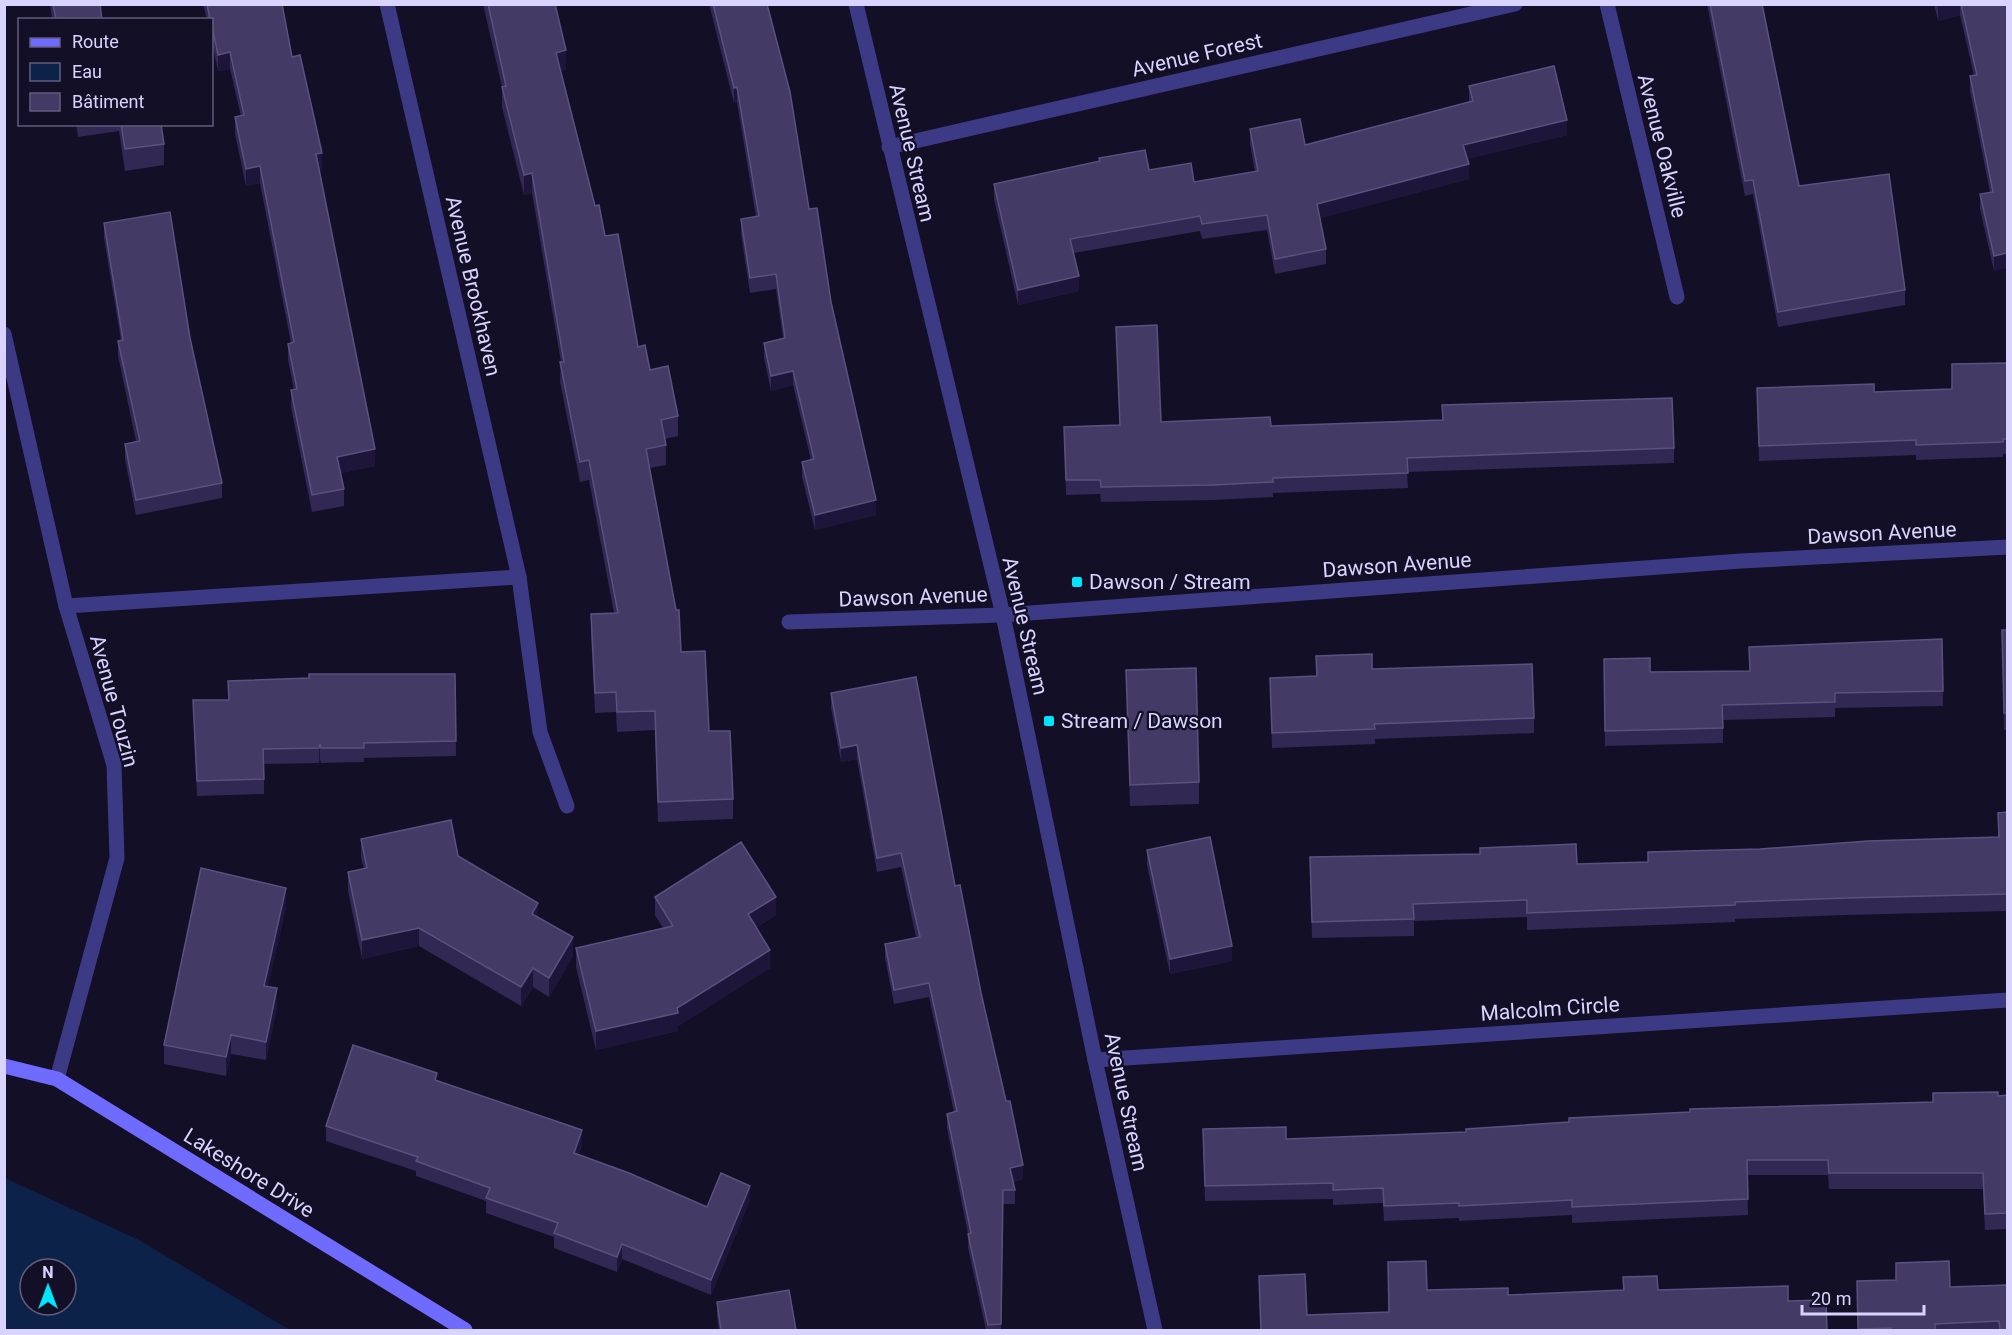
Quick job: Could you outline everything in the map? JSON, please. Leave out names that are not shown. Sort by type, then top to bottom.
[{"type":"street","name":"Avenue Brookhaven","points":[[387,4],[519,577],[540,732],[567,807]]},
{"type":"street","name":"Avenue Stream","points":[[856,4],[1002,615],[1095,1060],[1155,1330]]},
{"type":"street","name":"Avenue Forest","points":[[889,147],[1515,4]]},
{"type":"street","name":"Avenue Oakville","points":[[1607,4],[1677,297]]},
{"type":"street","name":"Avenue Touzin","points":[[4,334],[66,606],[114,765],[117,858],[57,1079]]},
{"type":"street","name":"Dawson Avenue","points":[[789,622],[1002,615],[1732,561],[2007,547]]},
{"type":"street","points":[[66,606],[519,577]]},
{"type":"street","name":"Malcolm Circle","points":[[1095,1060],[2007,1000]]},
{"type":"street","name":"Lakeshore Drive","points":[[4,1066],[57,1079],[465,1330]]},
{"type":"water","points":[[5,1178],[139,1240],[290,1330],[5,1330]]},
{"type":"building","points":[[53,4],[100,4],[102,18],[56,18]]},
{"type":"building","points":[[207,4],[282,4],[292,57],[300,55],[322,153],[316,154],[375,449],[337,457],[344,489],[312,495],[291,390],[297,389],[288,344],[294,342],[260,166],[246,169],[235,117],[244,115],[230,52],[218,55],[213,18],[210,18]]},
{"type":"building","points":[[488,4],[555,4],[566,50],[556,53],[595,206],[599,205],[605,236],[618,234],[638,347],[645,345],[650,370],[668,366],[678,416],[661,420],[666,445],[646,449],[676,610],[679,610],[681,652],[705,651],[709,731],[730,731],[733,799],[658,802],[655,711],[617,712],[616,692],[595,693],[591,614],[618,613],[589,460],[580,462],[560,362],[564,362],[532,173],[524,175],[502,87],[506,86]]},
{"type":"building","points":[[713,4],[767,4],[790,92],[809,209],[817,208],[831,302],[876,500],[815,515],[802,462],[814,459],[793,371],[771,376],[764,343],[785,338],[776,274],[750,278],[741,219],[759,216],[737,87],[734,88]]},
{"type":"building","points":[[1710,4],[1762,4],[1799,186],[1889,174],[1905,290],[1778,312],[1753,180],[1745,181]]},
{"type":"building","points":[[1961,4],[2007,4],[2007,253],[1994,256],[1980,194],[1993,192],[1970,76],[1977,75]]},
{"type":"building","points":[[1554,66],[1567,120],[1463,145],[1469,164],[1317,204],[1326,249],[1275,259],[1267,215],[1202,224],[1200,216],[1070,239],[1079,276],[1018,290],[994,184],[1100,161],[1099,158],[1145,150],[1149,170],[1191,163],[1194,182],[1258,171],[1250,129],[1300,119],[1305,145],[1473,101],[1469,86]]},
{"type":"building","points":[[121,126],[161,126],[164,144],[125,149]]},
{"type":"building","points":[[170,212],[190,338],[222,483],[136,500],[125,444],[140,441],[118,341],[123,340],[104,223]]},
{"type":"building","points":[[1157,325],[1161,422],[1270,417],[1271,426],[1443,420],[1442,405],[1672,398],[1674,448],[1407,458],[1408,473],[1273,478],[1273,482],[1101,487],[1100,480],[1066,480],[1064,427],[1120,425],[1116,327]]},
{"type":"building","points":[[2007,363],[2007,439],[2003,439],[2003,442],[1916,445],[1916,440],[1759,446],[1757,388],[1874,384],[1874,392],[1952,389],[1952,364]]},
{"type":"building","points":[[2002,630],[2007,630],[2007,713],[2004,713]]},
{"type":"building","points":[[1942,639],[1943,691],[1835,693],[1835,702],[1722,705],[1723,728],[1605,731],[1604,659],[1650,658],[1650,672],[1750,671],[1749,647]]},
{"type":"building","points":[[1372,654],[1372,669],[1532,664],[1534,718],[1374,724],[1375,729],[1272,733],[1270,678],[1317,676],[1316,656]]},
{"type":"building","points":[[1196,668],[1199,782],[1130,785],[1126,670]]},
{"type":"building","points":[[309,674],[455,674],[456,741],[364,743],[364,748],[321,748],[320,744],[319,748],[263,749],[264,779],[197,781],[193,700],[229,700],[228,681],[309,678]]},
{"type":"building","points":[[916,677],[955,886],[960,885],[981,993],[1006,1101],[1010,1101],[1023,1165],[1010,1168],[1015,1190],[1003,1190],[1001,1324],[988,1325],[968,1234],[971,1233],[947,1114],[957,1111],[929,983],[894,990],[885,944],[920,937],[901,853],[877,858],[857,745],[841,748],[831,693]]},
{"type":"building","points":[[2007,812],[2007,894],[1735,902],[1735,905],[1527,913],[1527,900],[1413,904],[1414,919],[1312,922],[1310,857],[1480,854],[1480,848],[1576,844],[1577,864],[1648,862],[1648,852],[1999,837],[1998,813]]},
{"type":"building","points":[[451,820],[458,856],[538,903],[532,914],[573,937],[549,978],[533,968],[521,987],[419,928],[362,940],[348,872],[367,868],[361,839]]},
{"type":"building","points":[[1210,837],[1232,946],[1170,959],[1147,850]]},
{"type":"building","points":[[741,842],[776,897],[748,914],[770,950],[677,1008],[678,1013],[596,1031],[576,948],[673,926],[655,897]]},
{"type":"building","points":[[201,868],[286,888],[264,986],[277,988],[266,1042],[231,1035],[226,1057],[164,1045]]},
{"type":"building","points":[[353,1045],[437,1073],[435,1080],[582,1130],[574,1153],[629,1173],[707,1207],[721,1173],[750,1186],[711,1280],[622,1244],[617,1257],[554,1233],[558,1223],[486,1198],[490,1188],[416,1161],[418,1157],[326,1126]]},
{"type":"building","points":[[1998,1092],[1998,1096],[2007,1095],[2007,1213],[1985,1214],[1983,1173],[1829,1173],[1828,1160],[1747,1160],[1748,1199],[1572,1207],[1572,1200],[1459,1206],[1459,1203],[1384,1206],[1383,1188],[1333,1190],[1333,1183],[1205,1186],[1203,1129],[1286,1127],[1286,1139],[1466,1132],[1466,1129],[1569,1122],[1569,1118],[1690,1112],[1690,1109],[1933,1102],[1933,1093]]},
{"type":"building","points":[[1426,1261],[1427,1290],[1508,1288],[1508,1295],[1624,1290],[1623,1277],[1657,1276],[1658,1290],[1788,1286],[1788,1301],[1826,1300],[1827,1330],[1261,1330],[1259,1276],[1305,1274],[1307,1315],[1389,1312],[1388,1262]]},
{"type":"building","points":[[1949,1261],[1950,1287],[2007,1285],[2007,1330],[2000,1330],[1999,1321],[1935,1324],[1935,1330],[1858,1329],[1857,1281],[1896,1280],[1896,1263]]},
{"type":"building","points":[[789,1290],[796,1330],[721,1330],[717,1302]]},
{"type":"place","name":"Dawson / Stream","points":[[1077,582]]},
{"type":"place","name":"Stream / Dawson","points":[[1049,721]]}]
